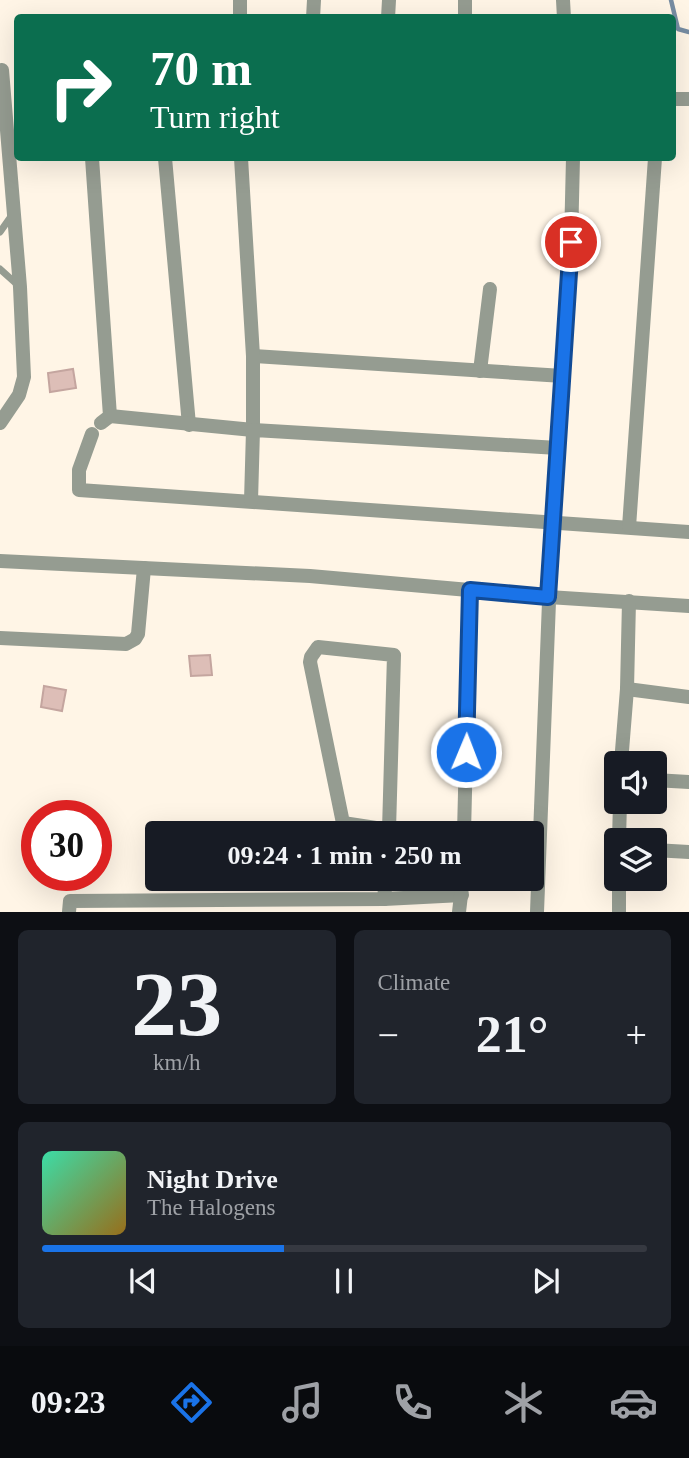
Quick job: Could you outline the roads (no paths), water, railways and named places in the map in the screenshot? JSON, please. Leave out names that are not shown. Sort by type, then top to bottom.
[{"type":"street","points":[[0,423],[19,395],[24,377],[20,287],[1,70]]},
{"type":"street","points":[[92,161],[101,424],[79,470],[79,490],[689,532]]},
{"type":"street","points":[[165,161],[189,425]]},
{"type":"street","points":[[241,161],[253,356],[251,501]]},
{"type":"street","points":[[537,912],[548,597],[571,242],[573,161]]},
{"type":"street","points":[[629,527],[655,161]]},
{"type":"street","points":[[480,372],[490,289]]},
{"type":"street","points":[[253,356],[563,376]]},
{"type":"street","points":[[101,424],[189,425],[558,448]]},
{"type":"street","points":[[0,561],[310,576],[548,597],[689,606]]},
{"type":"street","points":[[0,638],[126,644],[132,642],[138,634],[144,568]]},
{"type":"street","points":[[464,821],[470,590]]},
{"type":"street","points":[[622,751],[627,690],[629,601]]},
{"type":"street","points":[[318,648],[394,655],[389,832],[343,823],[310,662],[318,648]]},
{"type":"street","points":[[627,690],[689,697]]},
{"type":"street","points":[[667,781],[689,782]]},
{"type":"street","points":[[667,851],[689,852]]},
{"type":"street","points":[[384,899],[385,891]]},
{"type":"street","points":[[459,912],[462,891]]},
{"type":"street","points":[[619,891],[619,912]]},
{"type":"street","points":[[69,912],[70,901],[384,899],[462,895]]},
{"type":"lane","points":[[0,232],[14,212]]},
{"type":"lane","points":[[0,269],[20,287]]},
{"type":"waterway","points":[[671,0],[674,14]]},
{"type":"waterway","points":[[676,21],[678,29],[689,32]]}]
